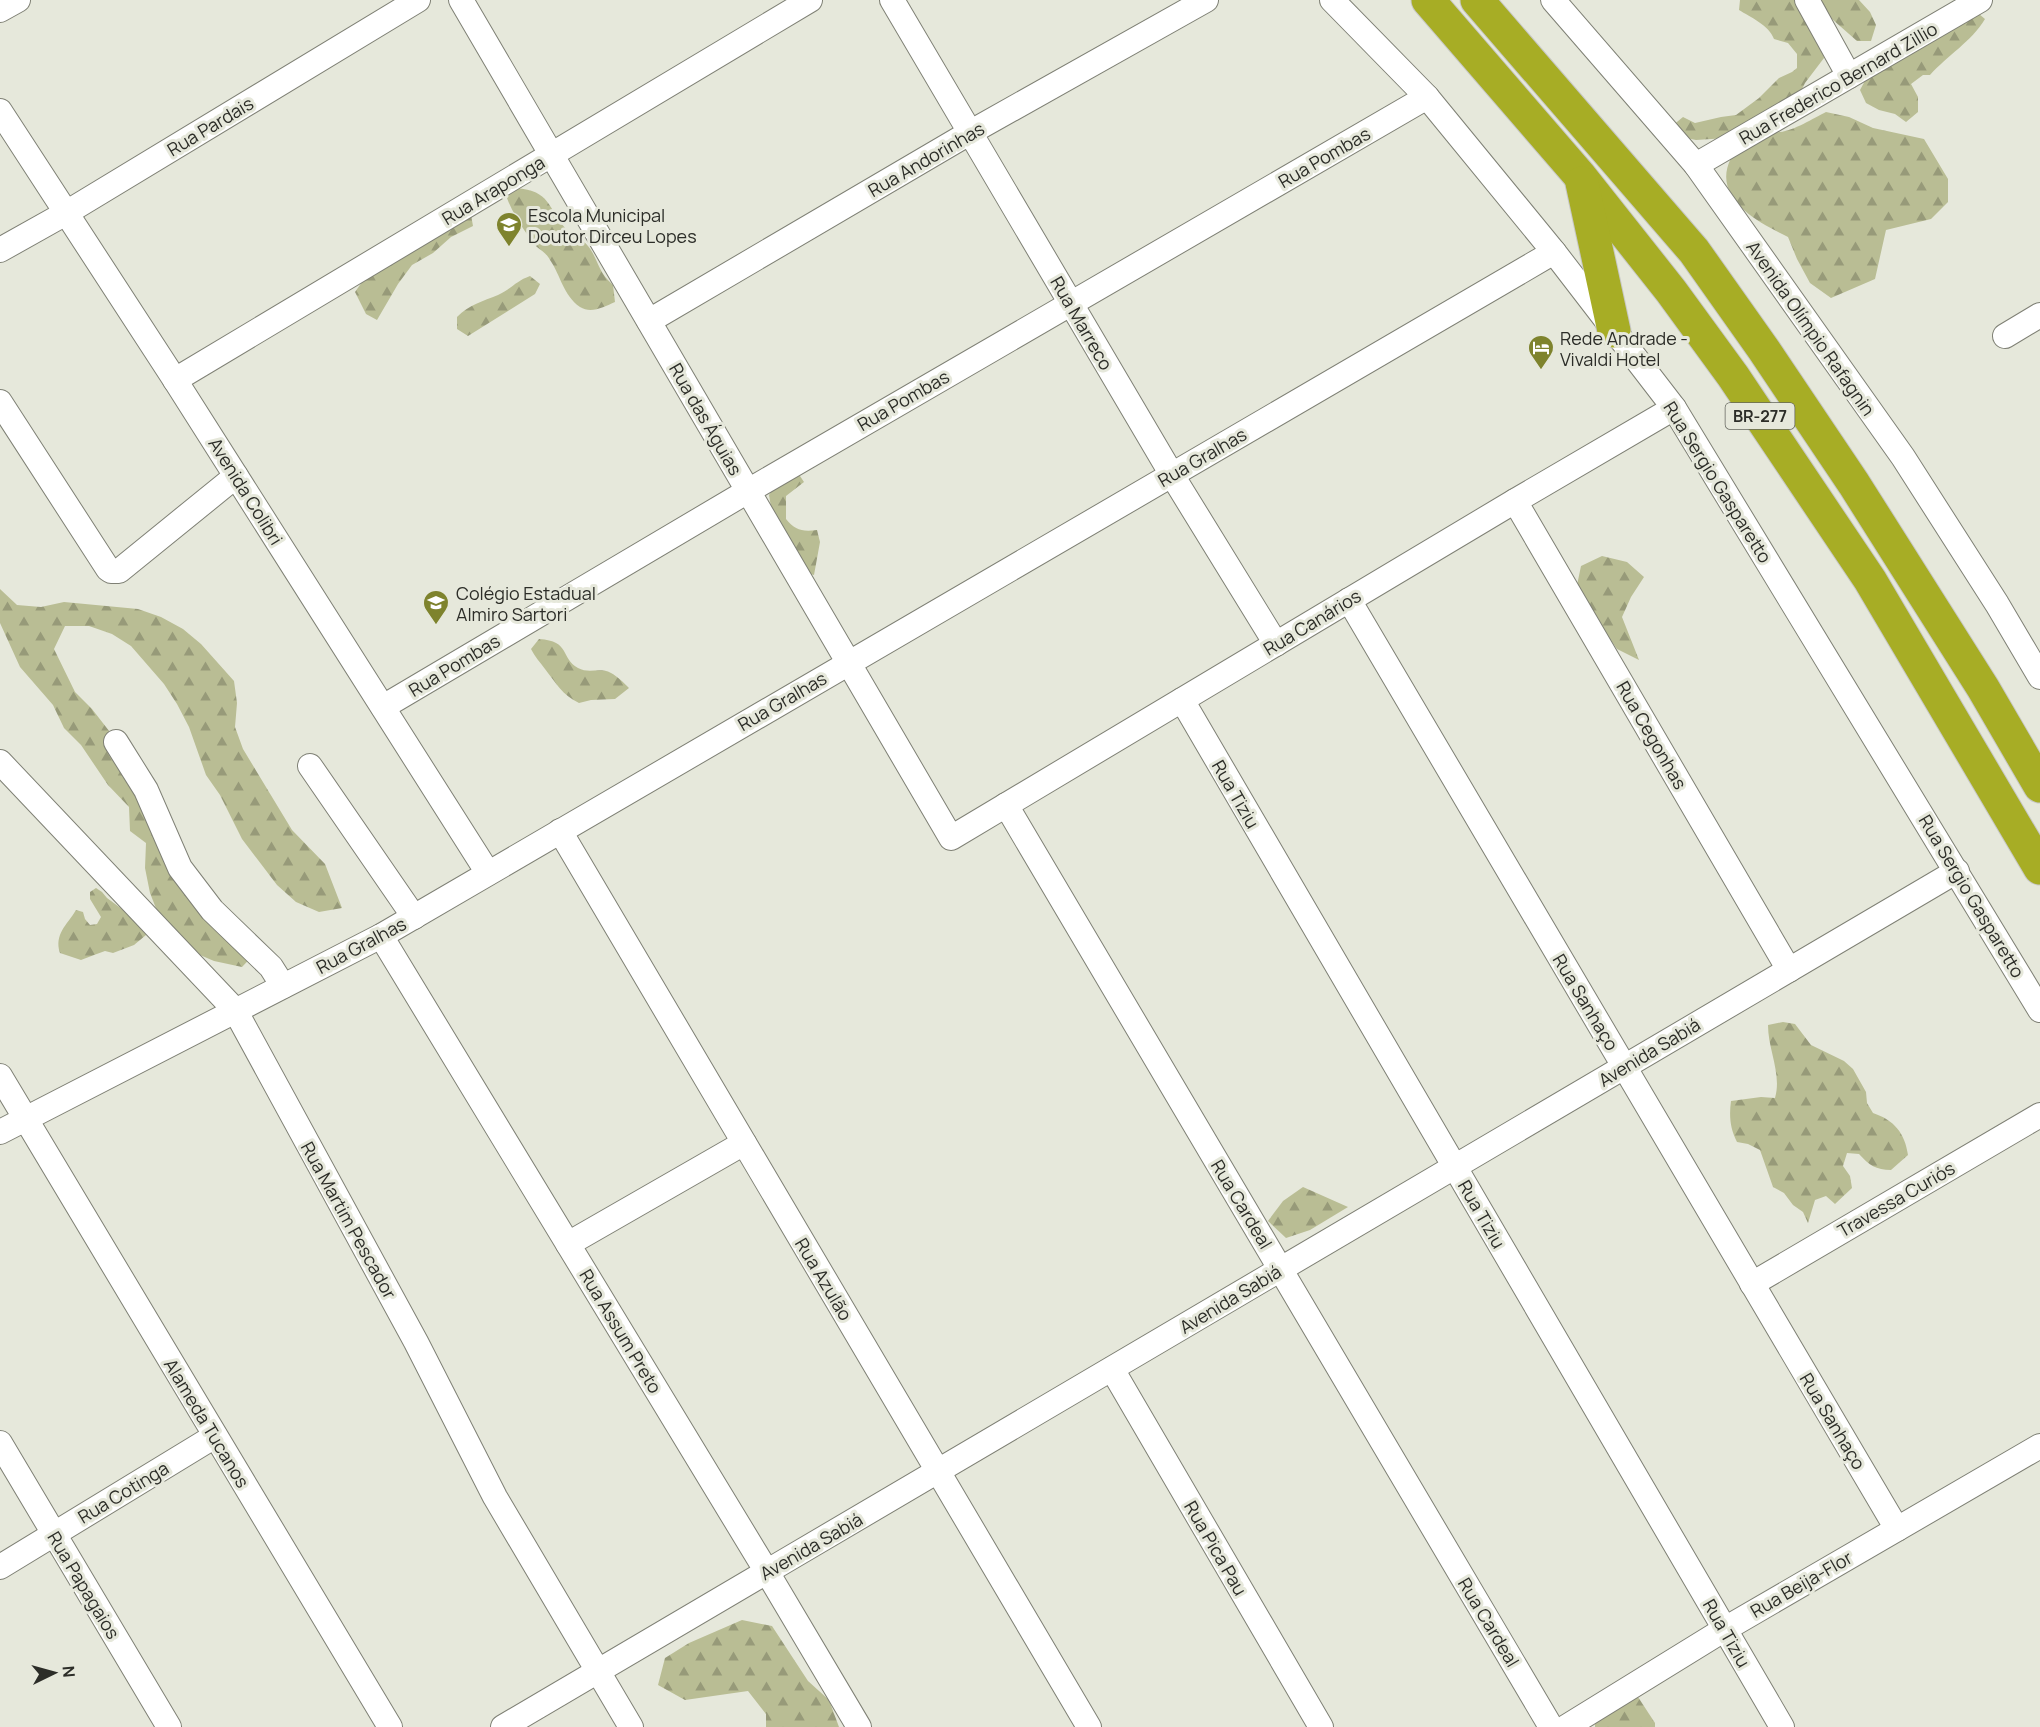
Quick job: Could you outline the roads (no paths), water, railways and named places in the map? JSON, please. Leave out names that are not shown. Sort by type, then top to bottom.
[{"type":"highway","name":"BR-277","points":[[1428,0],[1580,176],[1671,291],[1733,376],[1863,571],[2040,868]]},
{"type":"highway","name":"BR-277","points":[[1477,0],[1694,251],[1854,484],[1983,688],[2040,786]]},
{"type":"highway","points":[[1580,176],[1614,331]]},
{"type":"street","points":[[0,10],[18,0]]},
{"type":"street","name":"Rua Pardais","points":[[0,250],[66,213],[418,0]]},
{"type":"street","name":"Rua das Águias","points":[[461,0],[951,838]]},
{"type":"street","name":"Rua Araponga","points":[[175,380],[810,0]]},
{"type":"street","name":"Rua Marreco","points":[[892,0],[1172,475],[1276,644]]},
{"type":"street","name":"Rua Andorinhas","points":[[649,321],[971,132],[1206,0]]},
{"type":"street","name":"Rua Sergio Gasparetto","points":[[1332,0],[1426,98],[1554,252],[1674,408],[2040,1010]]},
{"type":"street","name":"Avenida Olímpio Rafagnin","points":[[1553,0],[1696,165],[1903,457],[1997,604],[2040,678]]},
{"type":"street","points":[[1807,0],[1850,76]]},
{"type":"street","name":"Rua Frederico Bernard Zillio","points":[[1696,165],[1980,0]]},
{"type":"street","name":"Rua Pombas","points":[[383,707],[748,491],[1426,98]]},
{"type":"street","name":"Avenida Colibri","points":[[0,111],[175,380],[488,873]]},
{"type":"street","name":"Rua Gralhas","points":[[0,1132],[381,936],[1554,252]]},
{"type":"street","points":[[2005,336],[2040,315]]},
{"type":"street","points":[[0,402],[111,572],[119,571],[236,476]]},
{"type":"street","name":"Rua Canários","points":[[951,838],[1674,408]]},
{"type":"street","name":"Rua Cegonhas","points":[[1515,501],[1789,970]]},
{"type":"street","name":"Rua Sanhaço","points":[[1348,600],[1897,1529]]},
{"type":"street","name":"Rua Tiziu","points":[[1182,700],[1782,1727]]},
{"type":"street","points":[[116,742],[146,790],[180,868],[212,910],[271,967],[283,986]]},
{"type":"street","name":"Rua Martim Pescador","points":[[0,762],[235,1010],[416,1342],[495,1497],[631,1727]]},
{"type":"street","points":[[310,766],[414,916]]},
{"type":"street","name":"Rua Cardeal","points":[[1006,805],[1551,1727]]},
{"type":"street","name":"Rua Azulão","points":[[560,831],[1089,1727]]},
{"type":"street","name":"Avenida Sabiá","points":[[503,1727],[1957,871]]},
{"type":"street","name":"Rua Assum Preto","points":[[381,936],[859,1727]]},
{"type":"street","name":"Alameda Tucanos","points":[[0,1076],[390,1727]]},
{"type":"street","name":"Travessa Curiós","points":[[1752,1284],[2040,1115]]},
{"type":"street","points":[[568,1244],[744,1143]]},
{"type":"street","name":"Rua Pica Pau","points":[[1112,1368],[1321,1727]]},
{"type":"street","name":"Rua Cotinga","points":[[0,1566],[215,1436]]},
{"type":"street","name":"Rua Papagaios","points":[[0,1443],[169,1727]]},
{"type":"street","name":"Rua Beija-Flor","points":[[1566,1727],[1725,1629],[2040,1446]]},
{"type":"place","name":"Escola Municipal Doutor Dirceu Lopes","points":[[509,248]]},
{"type":"place","name":"Rede Andrade - Vivaldi Hotel","points":[[1541,371]]},
{"type":"place","name":"Colégio Estadual Almiro Sartori","points":[[436,626]]}]
